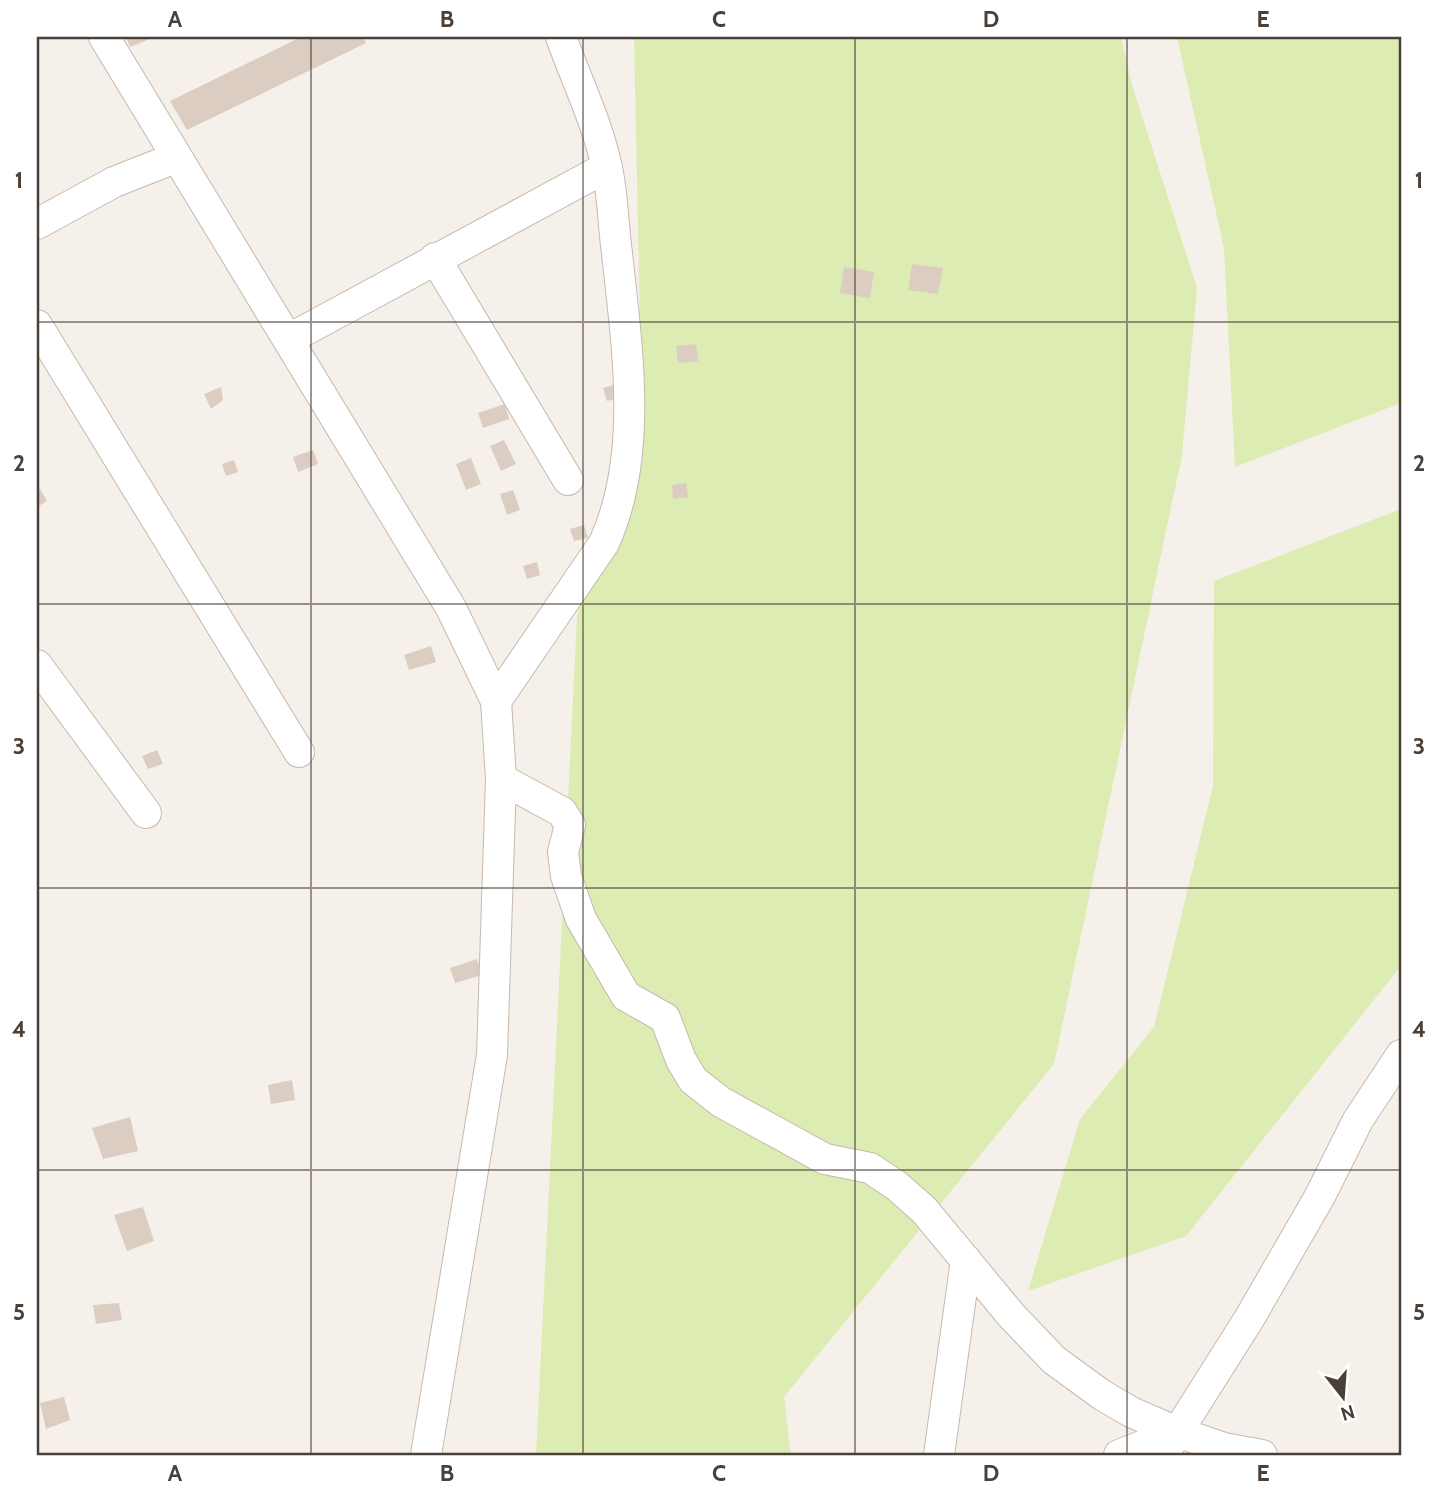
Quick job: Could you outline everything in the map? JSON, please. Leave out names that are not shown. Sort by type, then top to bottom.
[{"type":"street","points":[[104,37],[175,158],[289,339],[451,608],[496,701],[500,779],[492,1055],[426,1455]]},
{"type":"street","points":[[496,701],[604,543],[616,517],[624,486],[629,440],[623,310],[607,167],[561,37]]},
{"type":"street","points":[[37,224],[114,181],[175,158]]},
{"type":"street","points":[[289,339],[607,167]]},
{"type":"street","points":[[435,258],[568,480]]},
{"type":"street","points":[[37,325],[299,752]]},
{"type":"street","points":[[37,665],[146,813]]},
{"type":"street","points":[[500,779],[562,812],[569,825],[563,852],[566,876],[581,919],[626,996],[665,1018],[681,1060],[693,1080],[721,1102],[825,1159],[870,1168],[888,1180],[924,1210],[1054,1360],[1131,1412],[1170,1443]]},
{"type":"street","points":[[1170,1443],[1249,1319],[1321,1196],[1358,1120],[1401,1055]]},
{"type":"street","points":[[939,1455],[966,1260]]},
{"type":"street","points":[[1119,1455],[1170,1443],[1262,1455]]},
{"type":"green space","points":[[634,37],[1121,37],[1132,85],[1197,288],[1182,455],[1054,1064],[784,1397],[791,1455],[536,1455],[577,616],[641,367]]},
{"type":"green space","points":[[1177,37],[1401,37],[1401,403],[1235,467],[1224,248]]},
{"type":"green space","points":[[1401,509],[1401,966],[1186,1236],[1028,1291],[1080,1119],[1154,1027],[1213,786],[1214,581]]},
{"type":"building","points":[[126,37],[155,37],[130,47]]},
{"type":"building","points":[[301,37],[363,37],[366,43],[187,130],[170,101]]},
{"type":"building","points":[[912,264],[943,268],[938,294],[908,290]]},
{"type":"building","points":[[844,267],[874,272],[870,298],[840,293]]},
{"type":"building","points":[[696,344],[698,361],[678,363],[676,346]]},
{"type":"building","points":[[617,384],[621,398],[607,401],[603,388]]},
{"type":"building","points":[[221,387],[223,400],[211,409],[204,394]]},
{"type":"building","points":[[505,404],[509,419],[483,428],[478,413]]},
{"type":"building","points":[[504,440],[516,464],[501,471],[490,446]]},
{"type":"building","points":[[313,450],[318,464],[298,472],[293,457]]},
{"type":"building","points":[[471,458],[481,484],[466,490],[456,464]]},
{"type":"building","points":[[234,460],[238,472],[226,476],[222,464]]},
{"type":"building","points":[[686,483],[688,497],[673,499],[672,485]]},
{"type":"building","points":[[40,489],[47,501],[37,507],[37,492]]},
{"type":"building","points":[[513,490],[520,510],[507,515],[500,494]]},
{"type":"building","points":[[584,525],[588,538],[574,541],[570,529]]},
{"type":"building","points":[[537,562],[540,575],[527,579],[523,566]]},
{"type":"building","points":[[431,646],[436,662],[409,670],[404,655]]},
{"type":"building","points":[[157,750],[163,764],[148,769],[142,756]]},
{"type":"building","points":[[477,959],[482,975],[455,983],[450,968]]},
{"type":"building","points":[[292,1080],[295,1100],[271,1104],[268,1085]]},
{"type":"building","points":[[130,1117],[138,1151],[103,1159],[92,1128]]},
{"type":"building","points":[[143,1207],[154,1241],[127,1251],[114,1215]]},
{"type":"building","points":[[119,1303],[122,1320],[96,1324],[93,1305]]},
{"type":"building","points":[[64,1397],[70,1420],[46,1429],[40,1403]]}]
